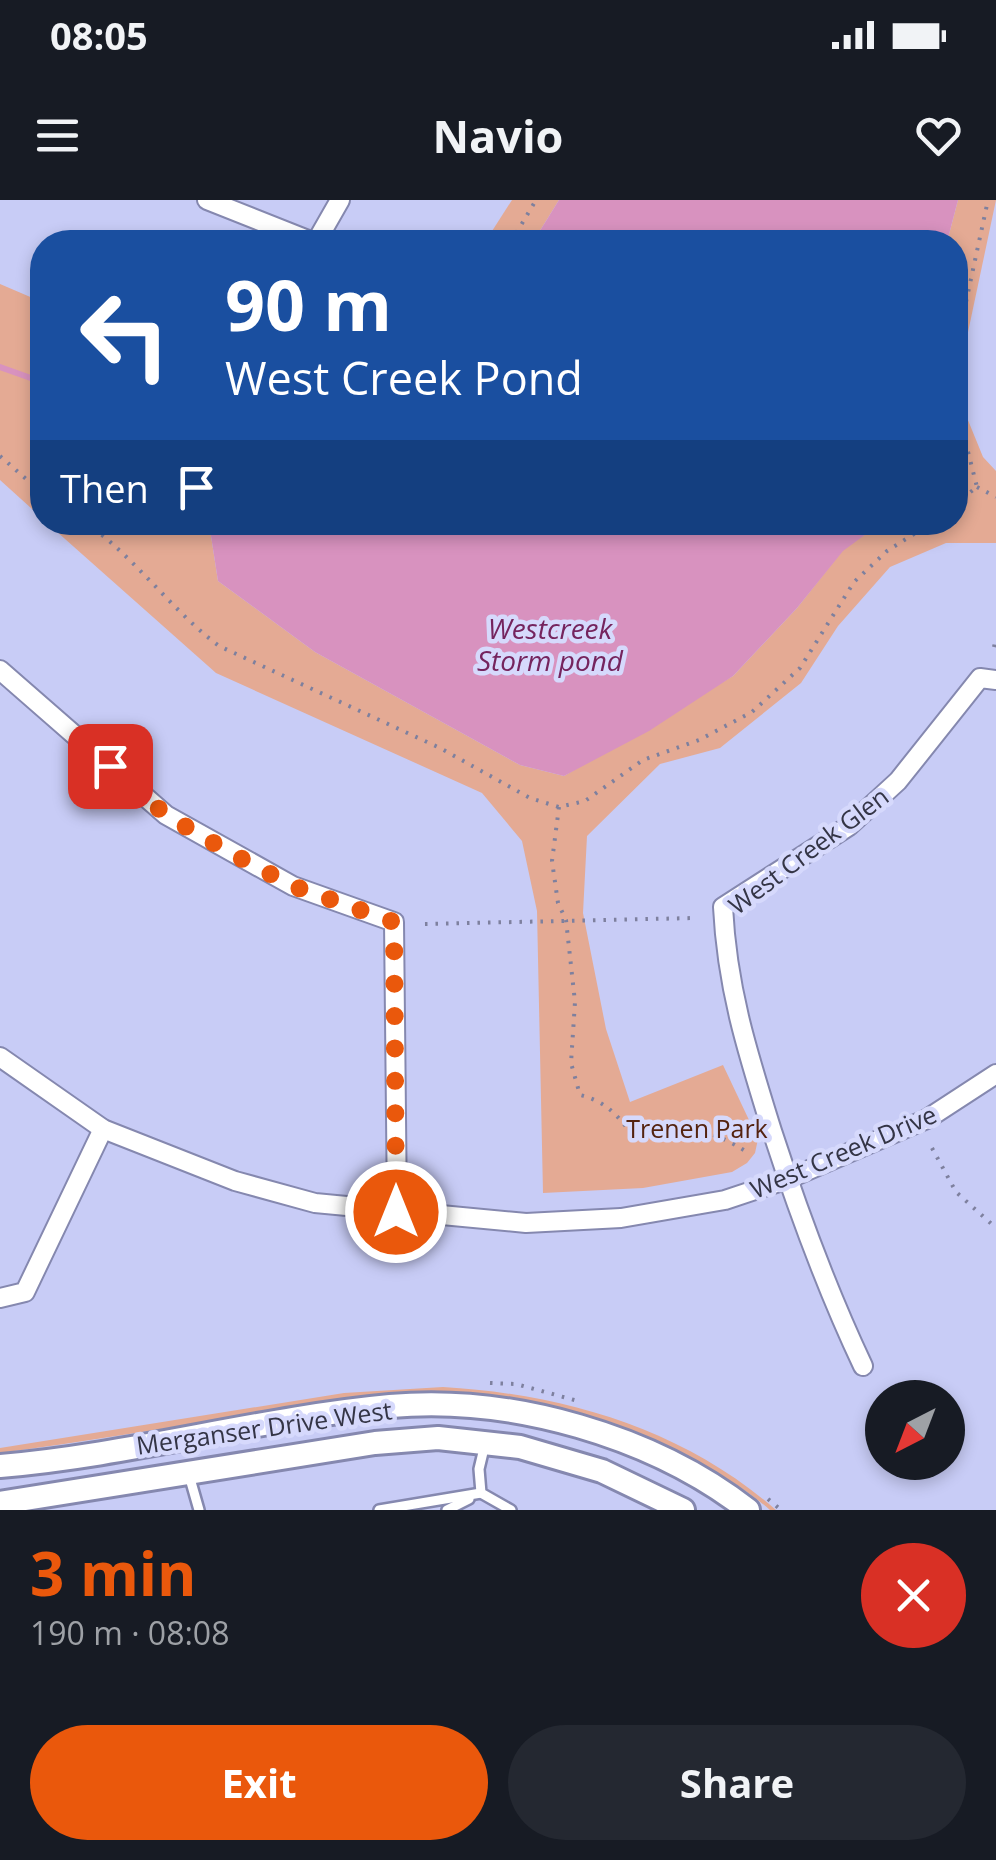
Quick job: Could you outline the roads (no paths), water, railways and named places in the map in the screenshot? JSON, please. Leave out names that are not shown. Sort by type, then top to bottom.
[{"type":"street","points":[[207,200],[284,230]]},
{"type":"street","points":[[322,230],[340,200]]},
{"type":"street","points":[[0,670],[166,815],[293,886],[394,922],[396,1212]]},
{"type":"street","name":"West Creek Glen","points":[[788,1179],[744,1041],[726,964],[722,908],[849,826],[898,782],[980,678],[996,680]]},
{"type":"street","name":"West Creek Drive","points":[[0,1057],[103,1129],[235,1181],[316,1203],[526,1223],[621,1218],[725,1200],[788,1179],[927,1118],[996,1074]]},
{"type":"street","points":[[0,1298],[25,1292],[103,1129]]},
{"type":"street","points":[[788,1179],[830,1296],[862,1366]]},
{"type":"street","name":"Merganser Drive West","points":[[0,1466],[393,1406],[488,1408],[552,1418],[622,1440],[689,1473],[748,1510]]},
{"type":"street","points":[[486,1442],[488,1408]]},
{"type":"street","points":[[182,1438],[188,1472]]},
{"type":"street","name":"Merganser Drive West","points":[[0,1504],[375,1443],[438,1438],[520,1448],[602,1472],[683,1510]]},
{"type":"lane","points":[[481,1493],[479,1468],[486,1442]]},
{"type":"lane","points":[[188,1472],[199,1510]]},
{"type":"lane","points":[[448,1510],[481,1493]]},
{"type":"lane","points":[[379,1510],[481,1493],[511,1510]]},
{"type":"water","points":[[559,200],[958,200],[950,230],[540,230]]},
{"type":"water","name":"Westcreek Storm pond","points":[[211,535],[865,535],[843,551],[797,608],[733,676],[649,731],[564,776],[520,765],[315,652],[218,581]]},
{"type":"waterway","points":[[0,367],[30,378]]},
{"type":"park label","name":"Trenen Park","points":[[697,1128]]}]
